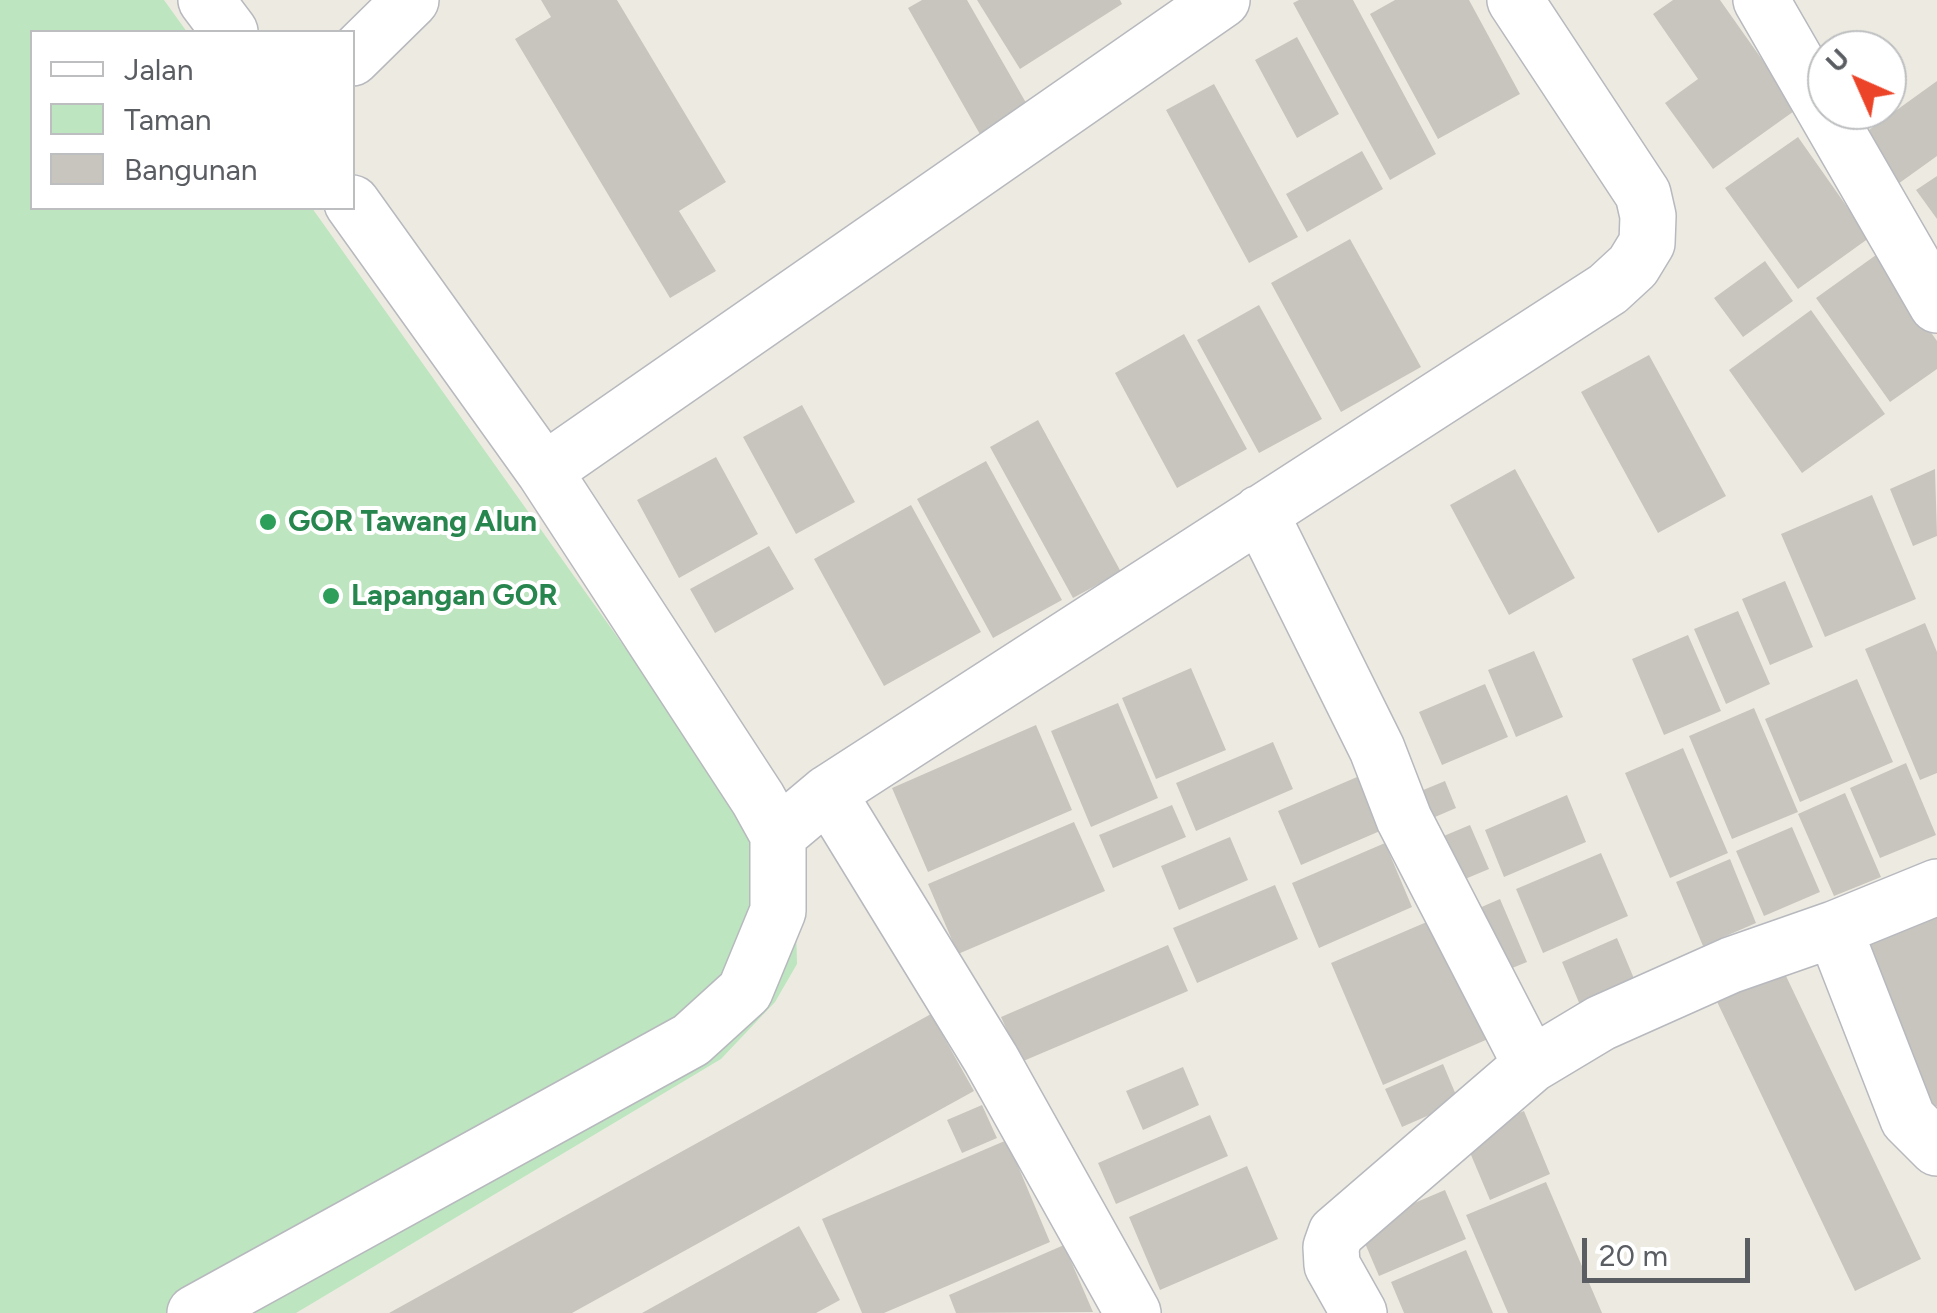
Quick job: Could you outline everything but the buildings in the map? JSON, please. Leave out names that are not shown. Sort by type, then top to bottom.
[{"type":"street","points":[[206,0],[228,30]]},
{"type":"street","points":[[355,55],[411,0]]},
{"type":"street","points":[[544,471],[1222,0]]},
{"type":"street","points":[[778,835],[828,794],[1608,289],[1633,266],[1647,242],[1648,216],[1643,194],[1515,0]]},
{"type":"street","points":[[1761,0],[1937,305]]},
{"type":"street","points":[[195,1313],[691,1040],[745,991],[778,912],[778,835],[758,798],[544,471],[355,207]]},
{"type":"street","points":[[1260,513],[1377,750],[1404,819],[1531,1065]]},
{"type":"street","points":[[828,794],[991,1059],[1133,1313]]},
{"type":"street","points":[[1360,1313],[1332,1265],[1336,1233],[1531,1065],[1601,1023],[1731,965],[1937,887]]},
{"type":"street","points":[[1834,929],[1908,1119],[1937,1148]]},
{"type":"green space","name":"GOR Tawang Alun","points":[[0,0],[164,0],[186,30],[30,30],[30,210],[313,210],[759,836],[796,925],[797,964],[775,1002],[721,1059],[296,1313],[0,1313]]},
{"type":"place","name":"GOR Tawang Alun","points":[[268,522]]},
{"type":"place","name":"Lapangan GOR","points":[[331,596]]}]
